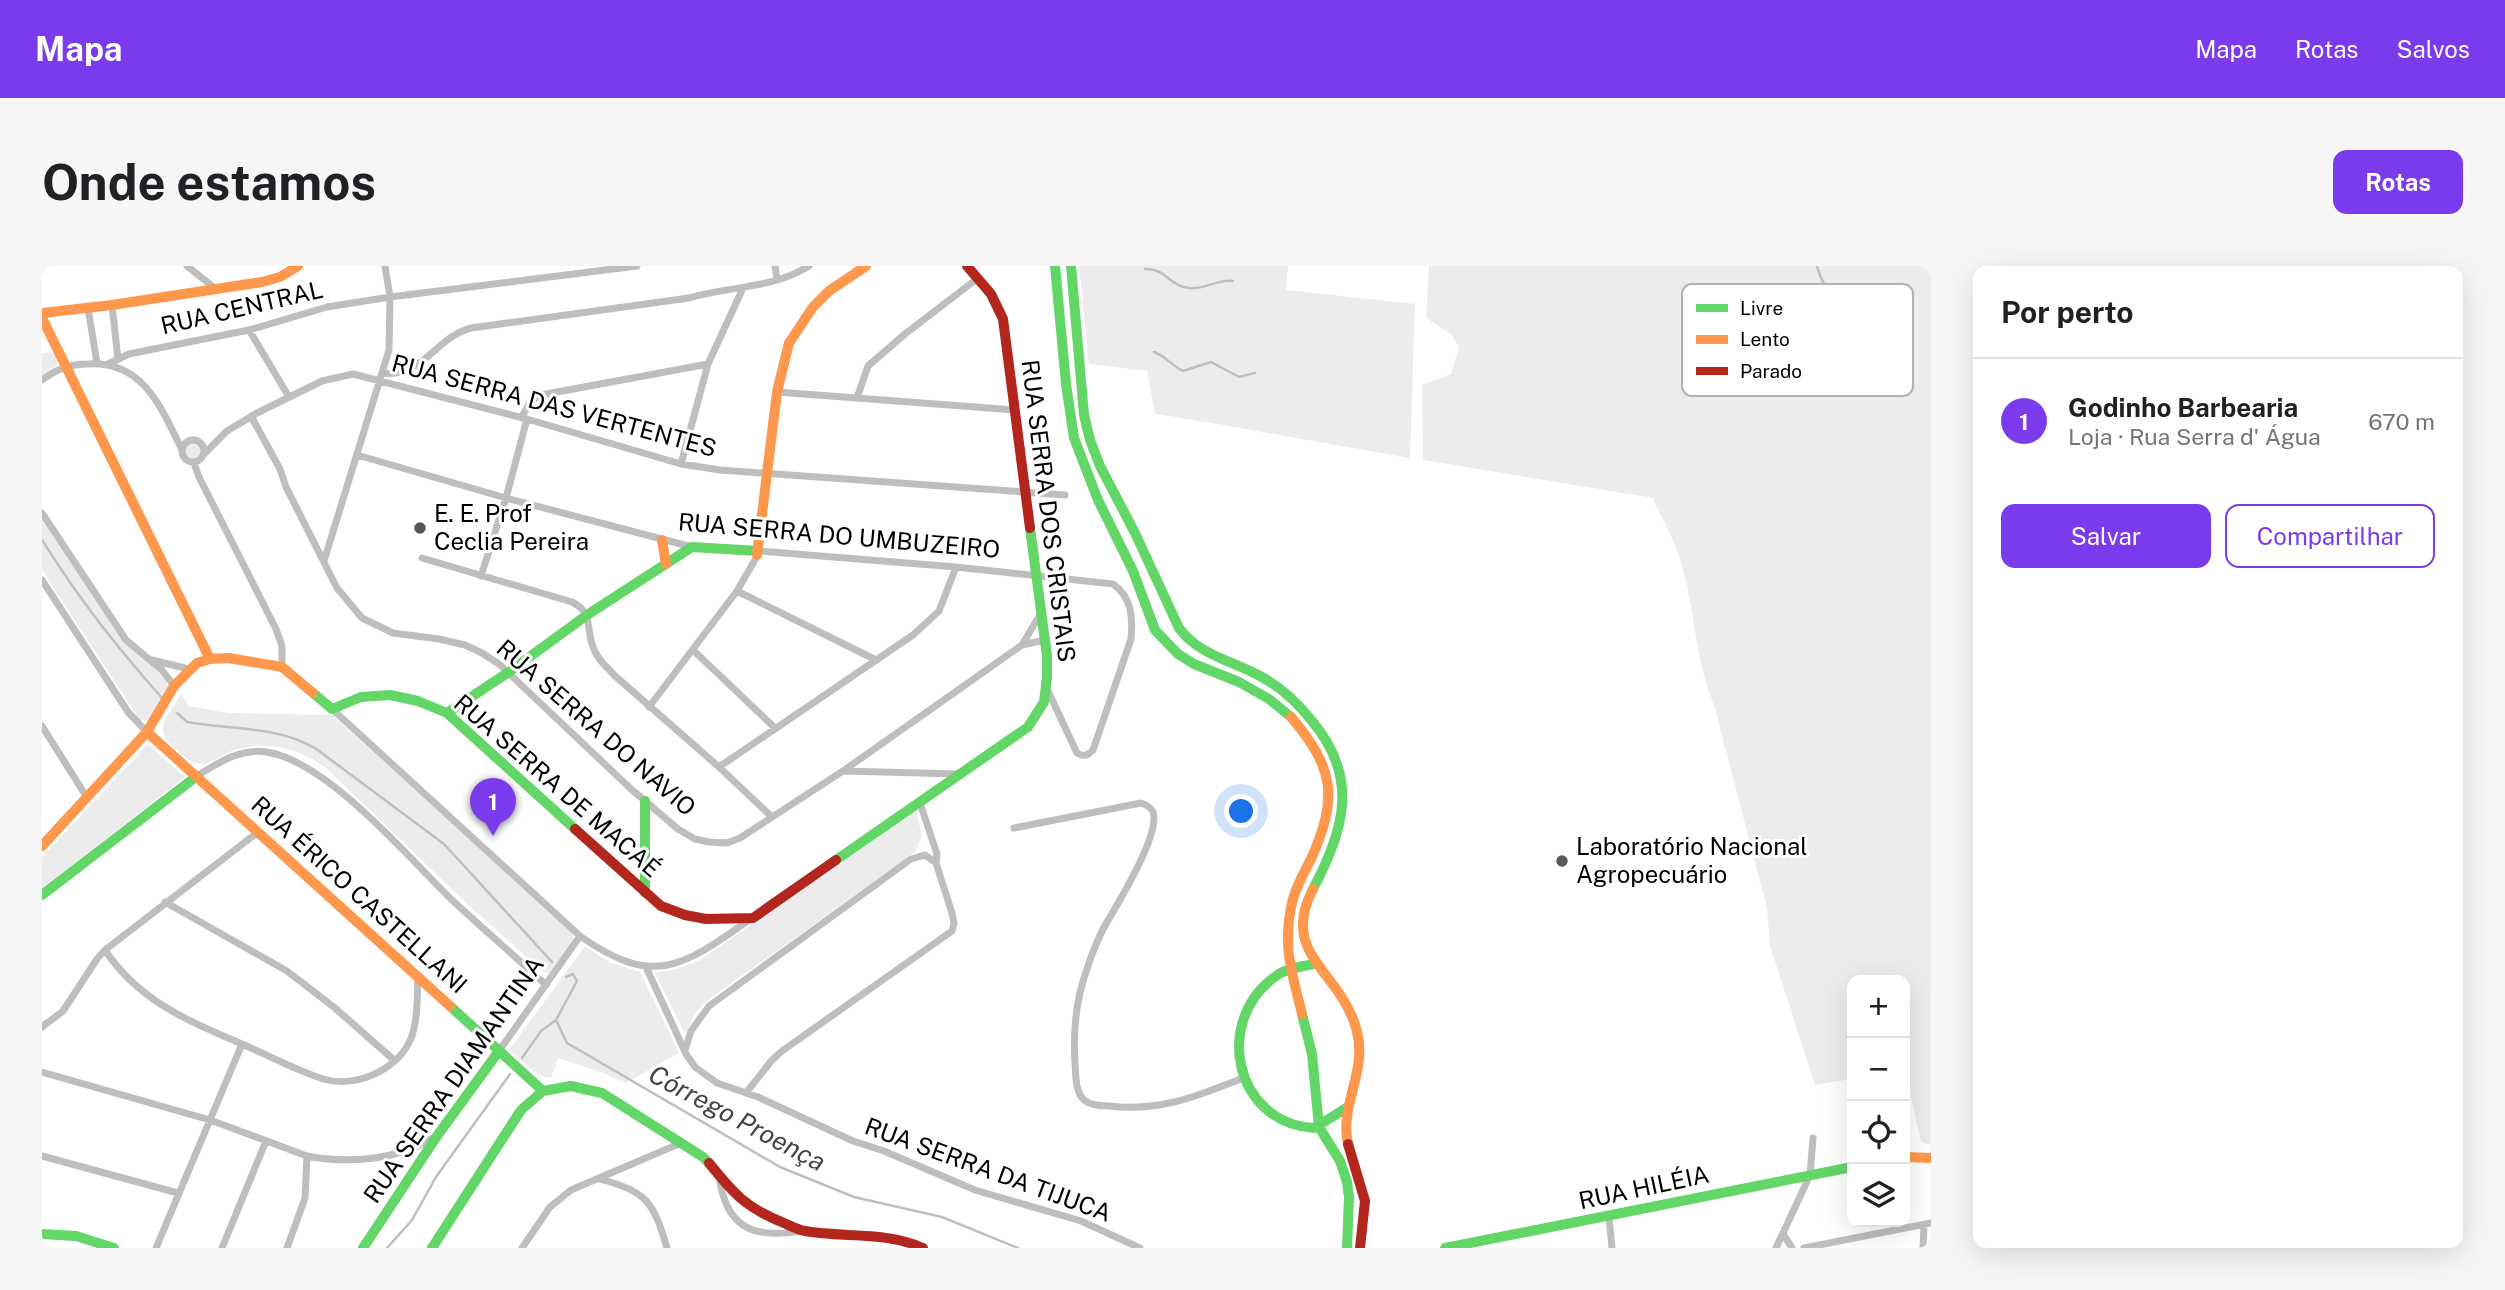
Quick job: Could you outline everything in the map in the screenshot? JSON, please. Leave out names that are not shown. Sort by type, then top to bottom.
[{"type":"street","points":[[187,266],[216,289]]},
{"type":"street","points":[[42,313],[262,282],[280,277],[298,266]]},
{"type":"street","points":[[324,561],[390,342],[390,297],[385,266]]},
{"type":"street","name":"RUA CENTRAL","points":[[108,364],[150,349],[249,330],[327,307],[637,266]]},
{"type":"street","points":[[775,266],[777,280]]},
{"type":"street","points":[[381,377],[406,372],[459,331],[743,288],[788,277],[809,266]]},
{"type":"street","points":[[649,707],[737,591],[757,554],[777,393],[784,358],[795,331],[828,291],[866,266]]},
{"type":"street","name":"RUA SERRA DOS CRISTAIS","points":[[753,918],[1028,727],[1043,705],[1048,691],[1045,640],[1003,319],[991,294],[967,266]]},
{"type":"street","points":[[1055,266],[1074,438],[1098,500],[1133,571],[1155,630],[1178,654],[1194,664],[1239,682],[1276,705],[1306,736],[1326,774],[1329,797],[1325,827],[1289,909],[1286,939],[1312,1054],[1319,1127],[1322,1136],[1340,1161],[1347,1182],[1348,1248]]},
{"type":"street","points":[[1071,266],[1084,415],[1090,440],[1179,628],[1184,636],[1204,652],[1261,676],[1289,696],[1329,744],[1341,774],[1344,792],[1341,824],[1325,865],[1307,900],[1302,929],[1309,954],[1345,1002],[1356,1026],[1358,1073],[1348,1107],[1346,1137],[1365,1202],[1360,1248]]},
{"type":"street","points":[[857,398],[868,366],[978,278]]},
{"type":"street","points":[[681,464],[708,364],[743,288]]},
{"type":"street","points":[[112,305],[118,359]]},
{"type":"street","points":[[88,308],[97,363]]},
{"type":"street","points":[[42,318],[210,659]]},
{"type":"street","points":[[249,330],[289,397]]},
{"type":"street","points":[[42,380],[64,366],[97,363],[124,369],[146,387],[175,434],[182,450],[187,461],[194,463],[201,460],[203,449],[194,440],[187,442],[182,450]]},
{"type":"street","points":[[481,576],[506,498],[524,419],[531,401],[541,396],[708,364]]},
{"type":"street","name":"RUA SERRA DAS VERTENTES","points":[[203,449],[251,416],[289,397],[337,376],[354,374],[381,377],[681,464],[1065,495]]},
{"type":"street","points":[[777,393],[1015,410]]},
{"type":"street","name":"RUA SERRA DO NAVIO","points":[[251,416],[280,469],[337,588],[362,618],[393,633],[439,639],[482,653],[509,672],[645,801],[678,829],[695,839],[727,843],[740,838],[843,771],[1022,645],[1045,640]]},
{"type":"street","points":[[175,434],[187,442]]},
{"type":"street","name":"RUA SERRA DO UMBUZEIRO","points":[[357,455],[692,547],[1035,575]]},
{"type":"street","points":[[194,463],[276,629],[282,646],[282,667]]},
{"type":"street","points":[[42,513],[111,621],[126,640],[152,660],[174,686]]},
{"type":"street","points":[[662,540],[666,564]]},
{"type":"street","points":[[447,713],[587,615],[692,547]]},
{"type":"street","points":[[422,558],[583,608],[587,615],[589,636],[598,659],[772,817]]},
{"type":"street","points":[[719,767],[913,635],[939,611],[957,568]]},
{"type":"street","points":[[1035,575],[1113,584],[1126,599],[1133,623],[1127,655],[1093,750],[1088,755],[1077,753],[1048,691]]},
{"type":"street","points":[[42,580],[128,712],[147,732]]},
{"type":"street","points":[[737,591],[874,659]]},
{"type":"street","name":"RUA SERRA DO NAVIO","points":[[1022,645],[1041,613]]},
{"type":"street","points":[[693,650],[775,727]]},
{"type":"street","points":[[42,846],[147,732],[174,686],[189,669],[210,659],[249,660],[282,667],[332,709],[580,936],[605,954],[646,967],[681,962],[714,945],[753,918]]},
{"type":"street","points":[[152,660],[189,669]]},
{"type":"street","name":"RUA SERRA DE MACAÉ","points":[[332,709],[348,699],[365,695],[389,695],[428,704],[447,713],[661,906],[703,920],[753,918]]},
{"type":"street","points":[[42,726],[86,796]]},
{"type":"street","name":"RUA ÉRICO CASTELLANI","points":[[147,732],[543,1091]]},
{"type":"street","points":[[42,895],[197,776],[229,758],[251,751],[274,753],[303,765],[348,798],[454,901],[546,985]]},
{"type":"street","points":[[843,771],[962,774]]},
{"type":"street","points":[[645,801],[645,893]]},
{"type":"street","points":[[746,1093],[782,1051],[952,931],[954,923],[936,863],[937,854],[920,803]]},
{"type":"street","points":[[1014,828],[1141,803],[1153,813],[1143,855],[1129,887],[1097,943],[1081,989],[1074,1048],[1078,1089],[1083,1099],[1093,1104],[1118,1107],[1157,1106],[1201,1096],[1243,1078]]},
{"type":"street","points":[[42,1027],[70,1003],[89,970],[105,950],[258,832]]},
{"type":"street","points":[[685,1050],[697,1019],[709,1006],[911,859],[925,855],[936,863]]},
{"type":"street","points":[[165,902],[287,971],[335,1008],[394,1060]]},
{"type":"street","name":"RUA SERRA DIAMANTINA","points":[[363,1248],[437,1136],[580,936]]},
{"type":"street","points":[[105,950],[119,971],[159,1004],[325,1080],[362,1079],[386,1068],[394,1060],[411,1039],[418,977]]},
{"type":"street","points":[[1317,963],[1278,974],[1258,990],[1242,1017],[1238,1047],[1243,1078],[1251,1093],[1275,1114],[1301,1126],[1319,1127],[1348,1107]]},
{"type":"street","name":"RUA SERRA DA TIJUCA","points":[[646,967],[685,1050],[695,1066],[710,1079],[797,1113],[853,1141],[884,1151],[975,1190],[1081,1221],[1139,1248]]},
{"type":"street","points":[[156,1248],[242,1044]]},
{"type":"street","points":[[42,1073],[210,1120],[323,1160],[377,1157],[421,1146],[437,1136]]},
{"type":"street","points":[[432,1248],[509,1126],[527,1104],[543,1091],[571,1086],[602,1093],[703,1157],[750,1208],[803,1231]]},
{"type":"street","points":[[1776,1248],[1810,1175],[1812,1138]]},
{"type":"street","points":[[222,1248],[266,1141]]},
{"type":"street","points":[[522,1248],[550,1207],[571,1190],[681,1143]]},
{"type":"street","points":[[287,1248],[305,1198],[307,1156]]},
{"type":"street","points":[[42,1157],[178,1194]]},
{"type":"street","points":[[1910,1157],[1931,1158]]},
{"type":"street","name":"RUA HILÉIA","points":[[1445,1248],[1847,1168]]},
{"type":"street","points":[[719,1174],[730,1212],[741,1224],[763,1234],[778,1235],[803,1231],[878,1236],[923,1248]]},
{"type":"street","points":[[600,1179],[629,1187],[645,1199],[661,1227],[667,1248]]},
{"type":"street","points":[[1788,1179],[1801,1197]]},
{"type":"street","points":[[1609,1217],[1612,1248]]},
{"type":"street","points":[[1804,1248],[1928,1224],[1923,1248]]},
{"type":"street","points":[[42,1234],[76,1236],[114,1248]]},
{"type":"street","points":[[1783,1234],[1792,1248]]},
{"type":"shaded area","points":[[1079,266],[1288,266],[1286,290],[1415,304],[1410,458],[1155,414],[1147,371],[1089,364]]},
{"type":"shaded area","points":[[1429,266],[1931,266],[1931,1145],[1921,1142],[1910,1092],[1910,975],[1847,975],[1847,1080],[1815,1085],[1770,946],[1767,908],[1703,670],[1681,562],[1653,498],[1423,460],[1422,385],[1451,374],[1459,347],[1451,334],[1426,318]]},
{"type":"shaded area","points":[[54,352],[57,365],[42,375],[42,353]]},
{"type":"shaded area","points":[[193,441],[200,444],[203,451],[200,458],[193,461],[186,458],[183,451],[186,444]]},
{"type":"shaded area","points":[[42,517],[120,637],[166,682],[169,688],[149,722],[139,719],[42,570]]},
{"type":"shaded area","points":[[181,694],[189,706],[229,713],[332,715],[571,930],[574,940],[550,973],[543,972],[460,897],[327,769],[305,755],[280,747],[255,746],[229,752],[207,763],[199,764],[190,760],[168,742],[163,729],[167,716]]},
{"type":"shaded area","points":[[148,744],[185,777],[42,889],[42,857]]},
{"type":"shaded area","points":[[916,811],[922,836],[915,852],[708,1000],[696,1012],[685,1034],[655,973],[700,960]]},
{"type":"shaded area","points":[[585,946],[611,963],[640,972],[679,1053],[626,1083],[558,1058],[551,1078],[538,1075],[509,1050]]},
{"type":"waterway","points":[[1817,266],[1824,284]]},
{"type":"waterway","points":[[1145,269],[1158,271],[1182,287],[1189,288],[1233,281]]},
{"type":"waterway","points":[[1154,352],[1183,371],[1211,362],[1239,377],[1255,373]]},
{"type":"waterway","points":[[42,540],[98,621],[162,698]]},
{"type":"waterway","points":[[177,713],[187,722],[284,735],[315,748],[444,844],[552,962]]},
{"type":"waterway","name":"Córrego Proença","points":[[566,977],[573,974],[577,981],[556,1020],[567,1043],[780,1167],[854,1197],[942,1217],[1018,1248]]},
{"type":"waterway","points":[[522,1058],[541,1031],[556,1020]]},
{"type":"waterway","points":[[387,1248],[412,1220],[436,1177],[510,1074]]},
{"type":"traffic: fast","points":[[1055,266],[1074,438],[1098,500],[1133,571],[1155,630],[1178,654],[1194,664],[1239,682],[1269,699],[1291,717]]},
{"type":"traffic: fast","points":[[1071,266],[1084,415],[1090,440],[1179,628],[1196,645],[1260,676],[1289,696],[1327,742],[1336,762],[1341,783],[1339,824],[1333,845],[1313,889]]},
{"type":"traffic: fast","points":[[836,860],[1028,727],[1044,702],[1047,656],[1030,528]]},
{"type":"traffic: fast","points":[[447,713],[587,615],[692,547],[758,551]]},
{"type":"traffic: fast","points":[[313,693],[332,709],[361,697],[390,695],[418,701],[447,713],[575,829]]},
{"type":"traffic: fast","points":[[42,895],[197,776]]},
{"type":"traffic: fast","points":[[645,801],[645,893]]},
{"type":"traffic: fast","points":[[1317,963],[1280,973],[1256,995],[1244,1018],[1239,1042],[1241,1067],[1250,1089],[1265,1108],[1287,1122],[1314,1128],[1348,1107]]},
{"type":"traffic: fast","points":[[450,1006],[543,1091]]},
{"type":"traffic: fast","points":[[1302,1014],[1312,1054],[1319,1127],[1340,1161],[1347,1182],[1347,1248]]},
{"type":"traffic: fast","points":[[363,1248],[437,1136],[499,1051]]},
{"type":"traffic: fast","points":[[432,1248],[521,1110],[543,1091],[571,1086],[602,1093],[709,1163]]},
{"type":"traffic: fast","points":[[1445,1248],[1847,1168]]},
{"type":"traffic: fast","points":[[42,1234],[76,1236],[114,1248]]},
{"type":"traffic: slow","points":[[42,313],[262,282],[280,277],[298,266]]},
{"type":"traffic: slow","points":[[757,555],[777,392],[789,343],[813,307],[829,291],[866,266]]},
{"type":"traffic: slow","points":[[42,318],[210,659]]},
{"type":"traffic: slow","points":[[662,540],[666,564]]},
{"type":"traffic: slow","points":[[42,846],[147,732],[174,686],[197,663],[229,658],[282,667],[313,693]]},
{"type":"traffic: slow","points":[[1291,717],[1316,753],[1328,785],[1328,801],[1320,838],[1295,892],[1289,919],[1288,946],[1302,1014]]},
{"type":"traffic: slow","points":[[147,732],[450,1006]]},
{"type":"traffic: slow","points":[[1313,889],[1304,911],[1303,930],[1307,947],[1348,1008],[1359,1044],[1357,1073],[1347,1115],[1348,1144]]},
{"type":"traffic: slow","points":[[1910,1157],[1931,1158]]},
{"type":"traffic: jam","points":[[967,266],[991,294],[1003,319],[1030,528]]},
{"type":"traffic: jam","points":[[575,829],[661,906],[706,919],[753,918],[836,860]]},
{"type":"traffic: jam","points":[[1348,1144],[1365,1201],[1360,1248]]},
{"type":"traffic: jam","points":[[709,1163],[750,1206],[797,1229],[894,1239],[923,1248]]},
{"type":"place","name":"E. E. Prof Ceclia Pereira","points":[[420,528]]},
{"type":"place","name":"Godinho Barbearia","points":[[493,836]]},
{"type":"place","name":"Laboratório Nacional Agropecuário","points":[[1562,861]]}]
